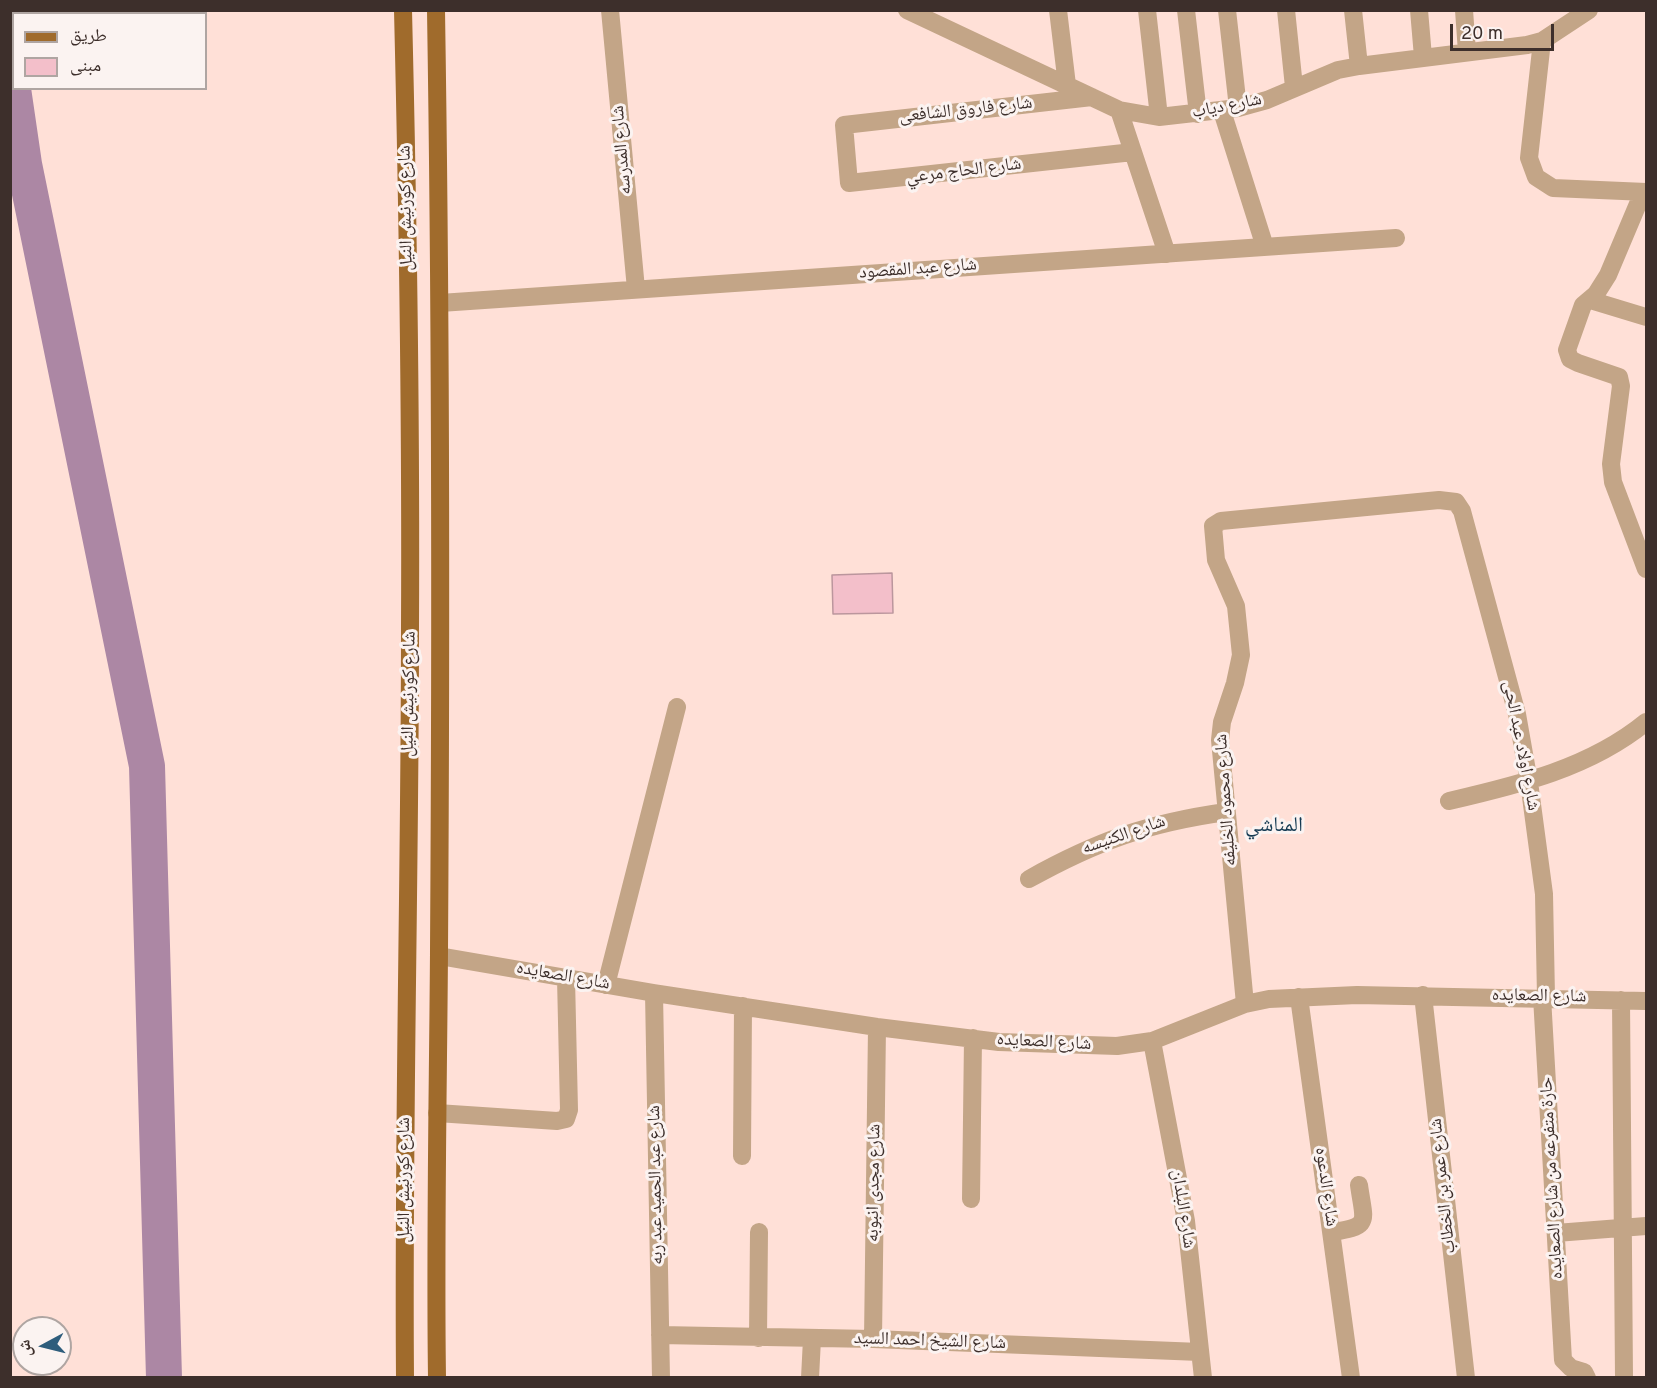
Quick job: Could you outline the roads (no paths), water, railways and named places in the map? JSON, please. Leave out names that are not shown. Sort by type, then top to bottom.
[{"type":"main road","name":"شارع كورنيش النيل","points":[[403,10],[410,314],[405,1377]]},
{"type":"main road","name":"شارع كورنيش النيل","points":[[436,10],[440,303],[437,1377]]},
{"type":"main road","points":[[407,870],[440,869]]},
{"type":"street","name":"شارع المدرسه","points":[[610,10],[636,289]]},
{"type":"street","name":"شارع دياب","points":[[907,10],[1119,110],[1159,117],[1230,110],[1268,100],[1338,70],[1542,41],[1589,10]]},
{"type":"street","points":[[1058,10],[1067,85]]},
{"type":"street","points":[[1147,10],[1159,117]]},
{"type":"street","points":[[1186,10],[1198,114]]},
{"type":"street","points":[[1227,10],[1230,110],[1265,247]]},
{"type":"street","points":[[1286,10],[1294,87]]},
{"type":"street","points":[[1353,10],[1359,66]]},
{"type":"street","points":[[1419,10],[1423,57]]},
{"type":"street","points":[[1464,10],[1467,52]]},
{"type":"street","points":[[1542,41],[1529,158],[1536,177],[1553,188],[1645,192],[1608,275],[1590,300],[1583,305],[1568,350],[1570,358],[1578,363],[1619,377],[1621,386],[1611,464],[1613,482],[1647,568]]},
{"type":"street","name":"شارع فاروق الشافعى","points":[[843,129],[847,124],[1092,97]]},
{"type":"street","points":[[1119,110],[1167,254]]},
{"type":"street","name":"شارع الحاج مرعي","points":[[843,129],[848,180],[851,184],[1133,152]]},
{"type":"street","name":"شارع عبد المقصود","points":[[440,303],[1396,238]]},
{"type":"street","points":[[1590,300],[1647,317]]},
{"type":"street","name":"شارع محمود الخليفه","points":[[1245,1004],[1220,740],[1222,722],[1235,683],[1240,655],[1236,606],[1216,560],[1215,523],[1439,500],[1456,502]]},
{"type":"street","name":"شارع اولاد عبد الحى","points":[[1456,502],[1462,511],[1514,703],[1529,782],[1544,894],[1544,997]]},
{"type":"street","points":[[606,985],[677,707]]},
{"type":"street","points":[[1449,801],[1529,782],[1588,758],[1647,722]]},
{"type":"street","name":"شارع الكنيسه","points":[[1029,879],[1075,853],[1124,833],[1174,819],[1226,812]]},
{"type":"street","name":"شارع الصعايده","points":[[439,956],[654,993],[877,1027],[973,1038],[1117,1046],[1152,1041],[1245,1004],[1269,999],[1423,995],[1647,1000]]},
{"type":"street","points":[[436,1113],[557,1121],[566,1119],[569,1110],[566,978]]},
{"type":"street","name":"شارع عبد الحميد عبد ربه","points":[[654,993],[661,1377]]},
{"type":"street","name":"شارع عمر بن الخطاب","points":[[1423,995],[1466,1377]]},
{"type":"street","name":"حارة متفرعه من شارع الصعايده","points":[[1544,997],[1563,1360],[1571,1368],[1584,1372],[1587,1377]]},
{"type":"street","name":"شارع الدعوه","points":[[1299,998],[1351,1377]]},
{"type":"street","points":[[1621,1000],[1624,1377]]},
{"type":"street","points":[[742,1156],[743,1006]]},
{"type":"street","name":"شارع مجدى انبوبه","points":[[873,1339],[877,1027]]},
{"type":"street","points":[[970,1198],[973,1038]]},
{"type":"street","name":"شارع البلدان","points":[[1152,1041],[1186,1221],[1203,1377]]},
{"type":"street","points":[[1332,1232],[1358,1228],[1362,1224],[1364,1219],[1359,1185]]},
{"type":"street","points":[[1556,1233],[1647,1226]]},
{"type":"street","points":[[758,1338],[759,1232]]},
{"type":"street","name":"شارع الشيخ احمد السيد","points":[[660,1335],[873,1339],[1200,1352]]},
{"type":"street","points":[[810,1377],[812,1339]]},
{"type":"waterway","points":[[10,68],[12,82]]},
{"type":"waterway","points":[[13,90],[24,164],[147,766],[164,1378]]},
{"type":"district","name":"المناشي","points":[[1274,827]]}]
